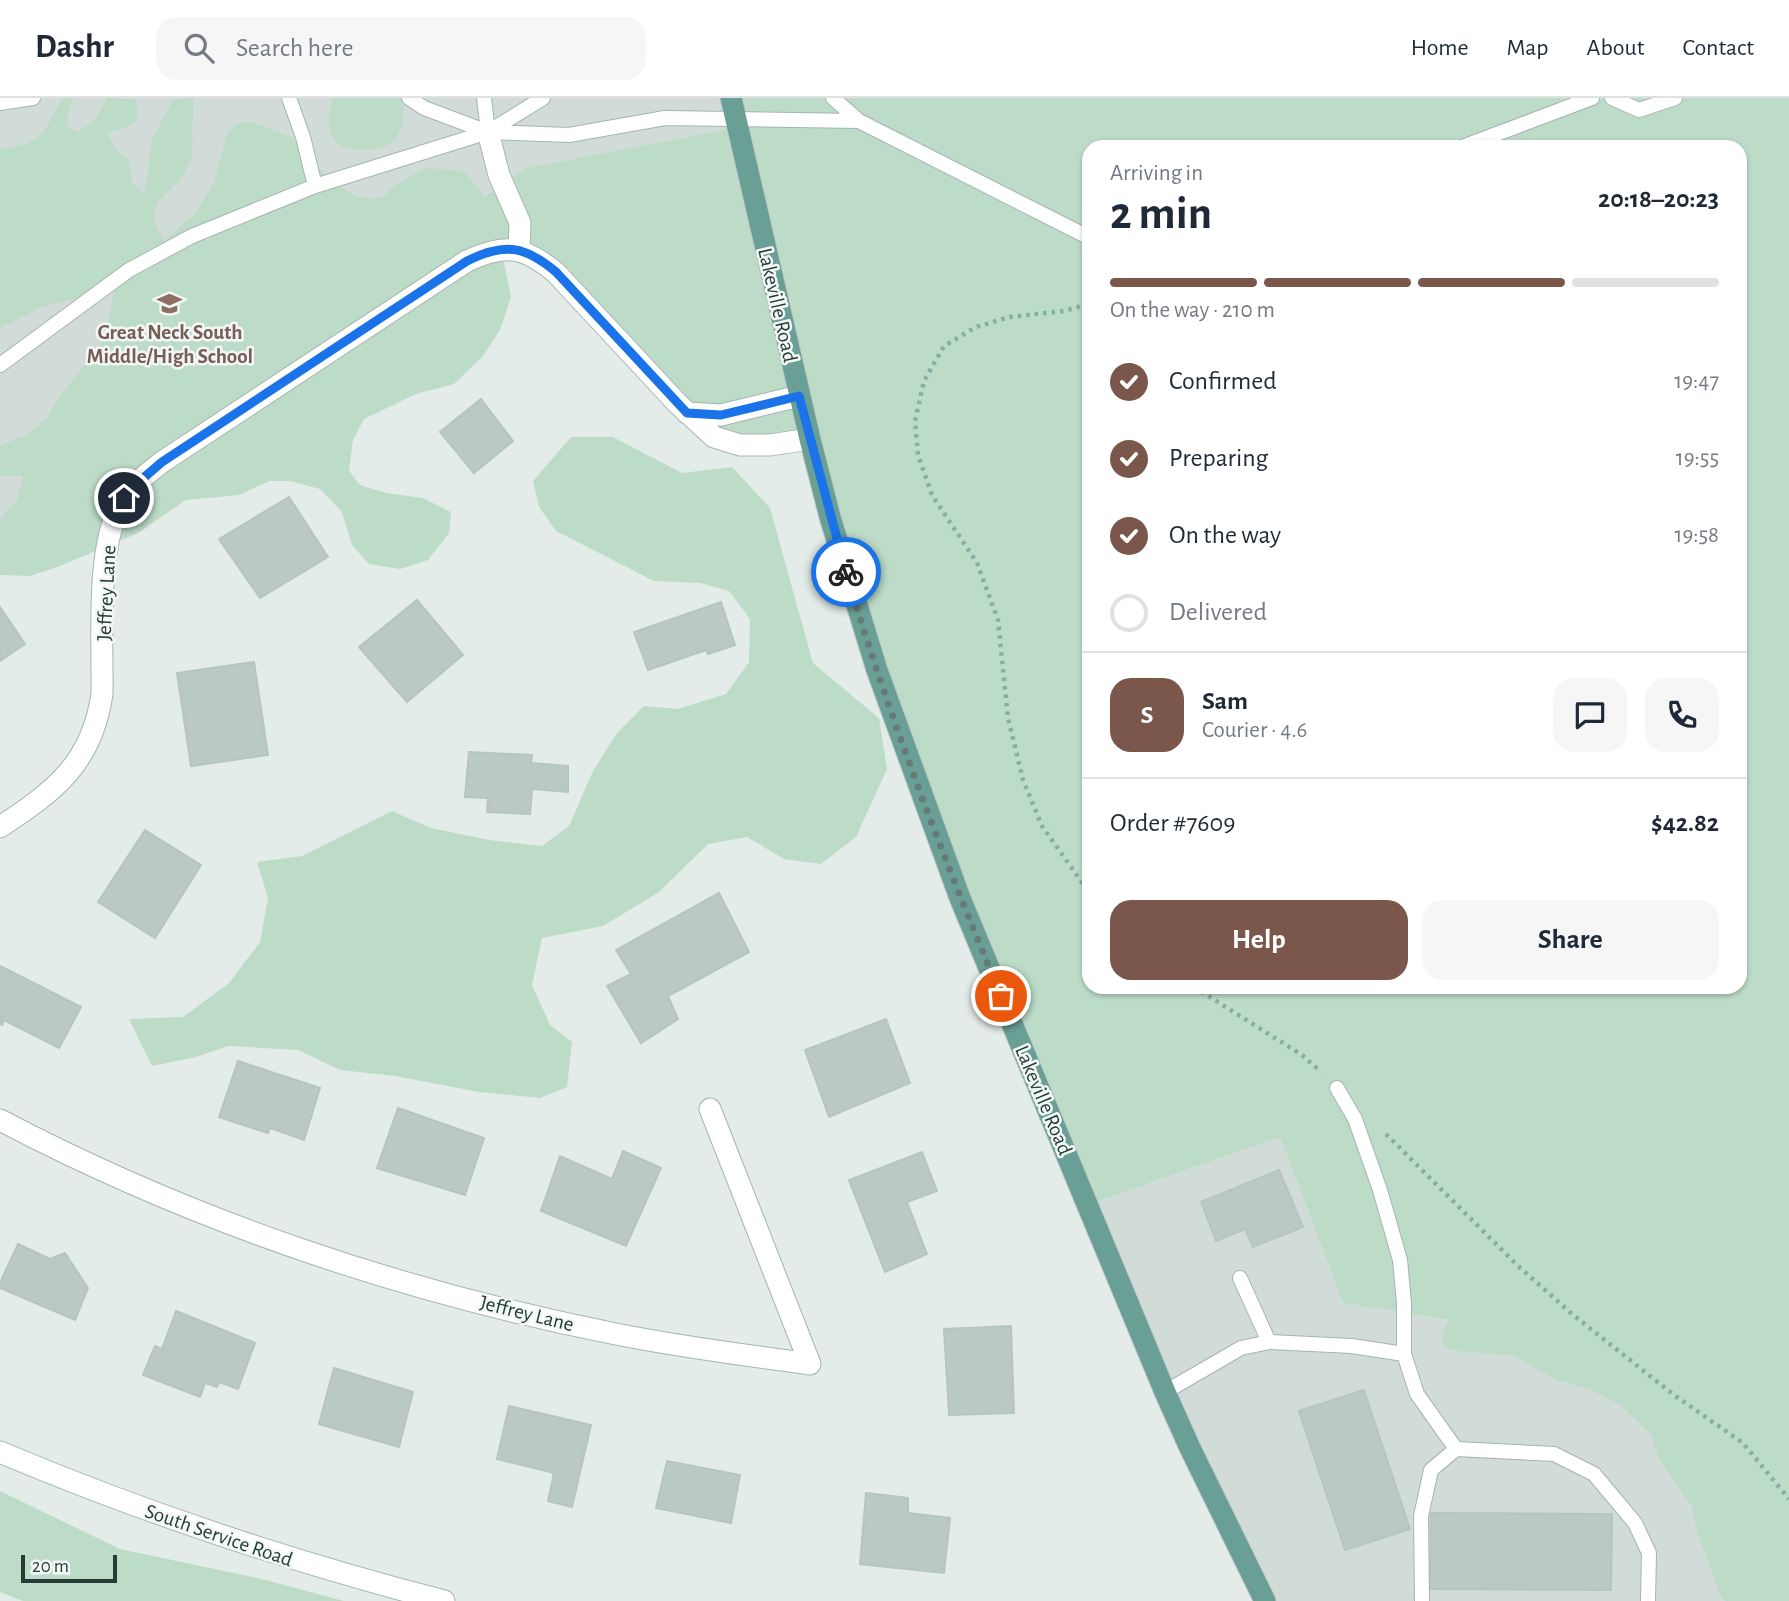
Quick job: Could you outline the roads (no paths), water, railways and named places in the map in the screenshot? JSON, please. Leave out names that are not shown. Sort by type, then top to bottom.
[{"type":"main road","name":"Lakeville Road","points":[[731,98],[799,396],[834,528],[877,670],[934,832],[1165,1392],[1265,1601]]},
{"type":"street","points":[[488,132],[499,175],[520,223],[519,250],[542,261],[556,272],[687,413],[714,437],[740,445],[770,445],[810,439]]},
{"type":"street","name":"Jeffrey Lane","points":[[0,827],[49,794],[77,765],[87,746],[102,694],[106,549],[116,513],[134,486],[162,462],[467,261],[496,249],[519,250]]},
{"type":"street","points":[[687,413],[721,415],[799,396]]},
{"type":"street","name":"Jeffrey Lane","points":[[0,1120],[188,1207],[388,1277],[616,1334],[810,1364],[709,1109]]},
{"type":"street","name":"South Service Road","points":[[0,1452],[118,1500],[223,1538],[337,1573],[443,1601]]},
{"type":"lane","points":[[0,103],[33,98]]},
{"type":"lane","points":[[289,98],[303,137],[315,186]]},
{"type":"lane","points":[[409,98],[424,108],[488,132],[569,135],[665,118],[859,121]]},
{"type":"lane","points":[[484,98],[488,132]]},
{"type":"lane","points":[[0,365],[129,270],[192,236],[315,186],[488,132],[543,98]]},
{"type":"lane","points":[[833,98],[859,121],[1082,234]]},
{"type":"lane","points":[[1480,140],[1591,98]]},
{"type":"lane","points":[[1612,98],[1639,110],[1675,98]]},
{"type":"lane","points":[[1338,1088],[1355,1119],[1400,1260],[1405,1303],[1404,1354],[1417,1394],[1457,1449]]},
{"type":"lane","points":[[1240,1278],[1269,1342]]},
{"type":"lane","points":[[1165,1392],[1241,1348],[1269,1342],[1352,1346],[1404,1354]]},
{"type":"lane","points":[[1422,1601],[1421,1516],[1428,1482],[1431,1470],[1457,1449],[1554,1454],[1594,1474],[1635,1523],[1649,1553],[1648,1601]]},
{"type":"place","name":"Great Neck South Middle/High School","points":[[170,303]]}]
